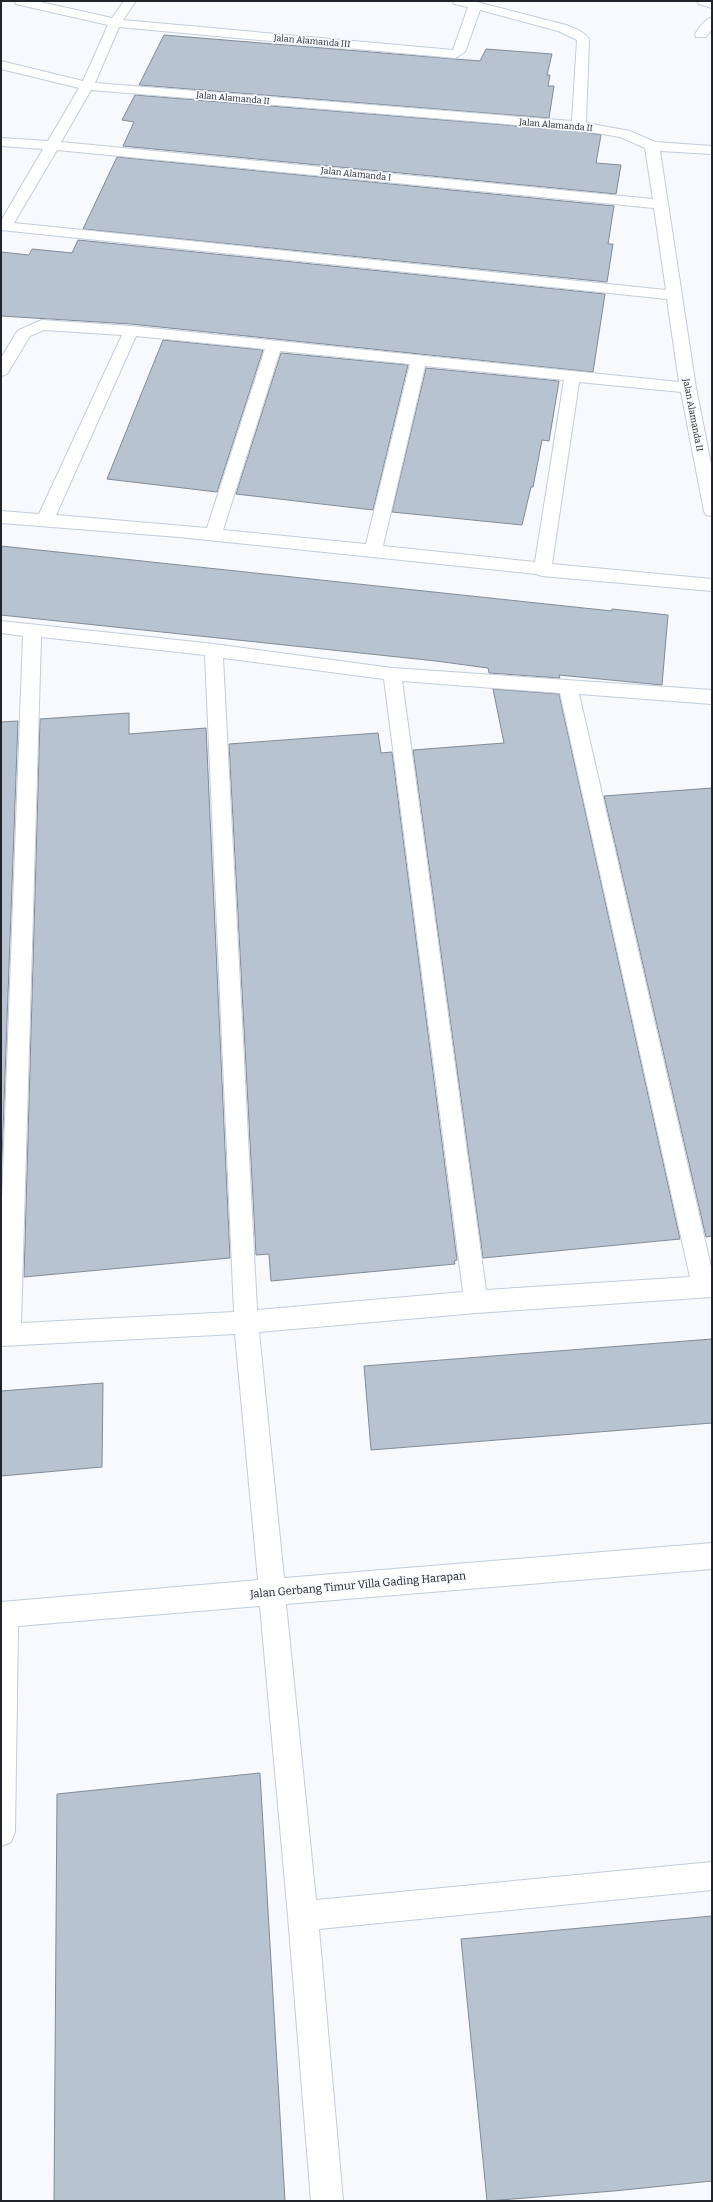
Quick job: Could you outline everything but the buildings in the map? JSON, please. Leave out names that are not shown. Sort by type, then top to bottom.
[{"type":"street","points":[[20,1],[115,23]]},
{"type":"street","points":[[130,1],[115,23],[88,86],[3,226],[674,295]]},
{"type":"street","points":[[458,1],[562,28],[575,32],[583,39],[579,126]]},
{"type":"street","points":[[703,1],[712,4]]},
{"type":"street","name":"Jalan Alamanda III","points":[[115,23],[455,54],[459,52],[475,6]]},
{"type":"street","points":[[701,34],[712,21]]},
{"type":"street","name":"Jalan Alamanda II","points":[[1,65],[88,86],[579,126],[630,134],[652,146],[688,388],[712,511]]},
{"type":"street","name":"Jalan Alamanda I","points":[[1,142],[51,145],[661,204]]},
{"type":"street","points":[[652,146],[712,150]]},
{"type":"street","points":[[1,371],[24,333],[42,325],[131,332],[688,388]]},
{"type":"street","points":[[45,520],[131,332]]},
{"type":"street","points":[[213,535],[274,347]]},
{"type":"street","points":[[373,552],[418,362]]},
{"type":"street","points":[[542,570],[572,377]]},
{"type":"street","points":[[1,517],[213,535],[542,570],[712,585]]},
{"type":"street","points":[[1,627],[214,650],[392,674],[712,697]]},
{"type":"street","points":[[32,630],[5,1335],[246,1322],[476,1302],[708,1286],[568,687]]},
{"type":"street","points":[[214,650],[246,1322],[303,1916],[327,2201]]},
{"type":"street","points":[[392,674],[476,1302]]},
{"type":"street","name":"Jalan Gerbang Timur Villa Gading Harapan","points":[[1,1832],[5,1614],[712,1556]]},
{"type":"street","points":[[303,1916],[712,1876]]}]
